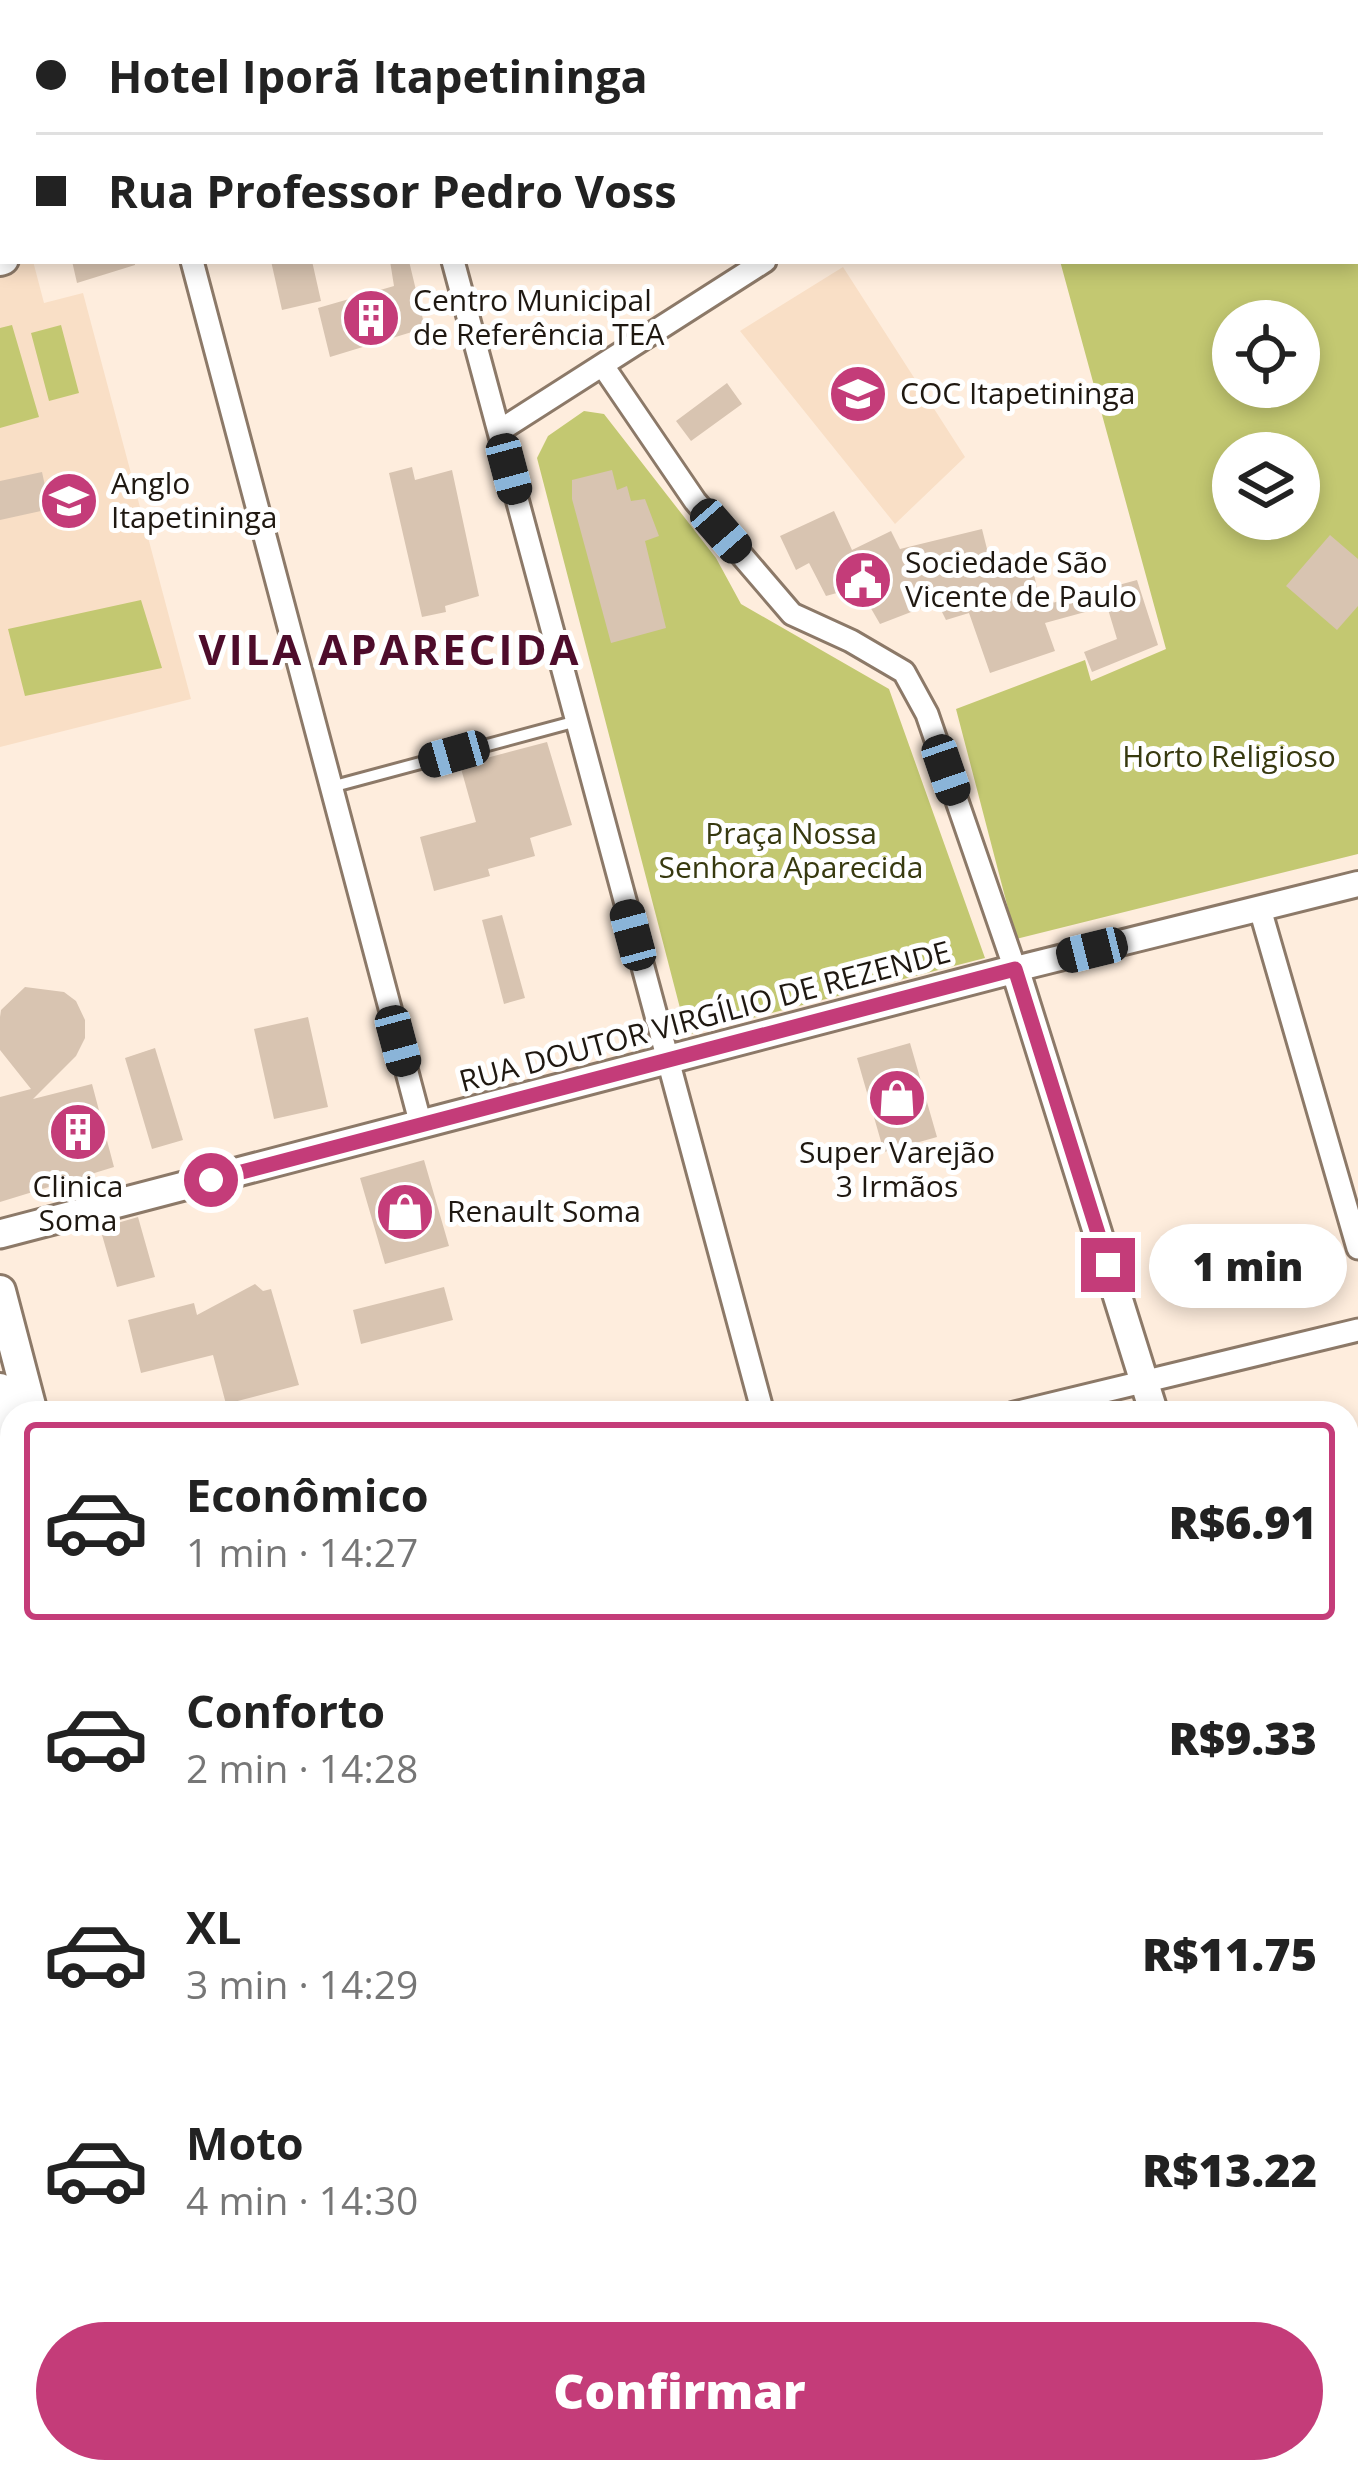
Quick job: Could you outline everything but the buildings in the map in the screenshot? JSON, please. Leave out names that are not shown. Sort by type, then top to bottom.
[{"type":"main road","name":"RUA DOUTOR VIRGÍLIO DE REZENDE","points":[[0,1234],[1015,969]]},
{"type":"main road","points":[[1015,969],[1150,1401]]},
{"type":"main road","points":[[0,1291],[8,1386]]},
{"type":"street","points":[[193,264],[421,1125]]},
{"type":"street","points":[[454,264],[760,1401]]},
{"type":"street","points":[[499,431],[760,264]]},
{"type":"street","points":[[604,366],[695,501],[792,614],[904,672],[927,714],[1015,969]]},
{"type":"street","name":"RUA DOUTOR VIRGÍLIO DE REZENDE","points":[[1015,969],[1358,884]]},
{"type":"street","points":[[1260,909],[1358,1248]]},
{"type":"street","points":[[1064,1401],[1358,1330]]},
{"type":"lane","points":[[1343,0],[1358,0]]},
{"type":"lane","points":[[331,788],[577,721]]},
{"type":"shaded area","name":"Anglo Itapetininga","points":[[34,264],[44,303],[83,293],[191,699],[0,747],[0,268]]},
{"type":"shaded area","name":"COC Itapetininga","points":[[843,267],[965,457],[895,524],[740,331]]},
{"type":"green space","name":"Horto Religioso","points":[[1061,264],[1358,264],[1358,854],[1016,939],[956,709],[1085,660],[1091,681],[1166,649]]},
{"type":"green space","points":[[12,325],[39,417],[0,428],[0,328]]},
{"type":"green space","points":[[61,325],[79,393],[49,401],[31,333]]},
{"type":"green space","name":"Praça Nossa Senhora Aparecida","points":[[584,411],[604,414],[716,558],[741,604],[889,689],[985,958],[687,1035],[537,458],[548,436]]},
{"type":"green space","points":[[141,600],[162,668],[25,696],[8,629]]},
{"type":"place","name":"Centro Municipal de Referência TEA","points":[[371,318]]},
{"type":"place","name":"COC Itapetininga","points":[[858,394]]},
{"type":"place","name":"Anglo Itapetininga","points":[[69,501]]},
{"type":"place","name":"Sociedade São Vicente de Paulo","points":[[863,580]]},
{"type":"place","name":"Super Varejão 3 Irmãos","points":[[897,1098]]},
{"type":"place","name":"Clinica Soma","points":[[78,1132]]},
{"type":"place","name":"Renault Soma","points":[[405,1212]]},
{"type":"district","name":"VILA APARECIDA","points":[[390,650]]},
{"type":"route","points":[[211,1180],[1015,969],[1108,1265]]}]
